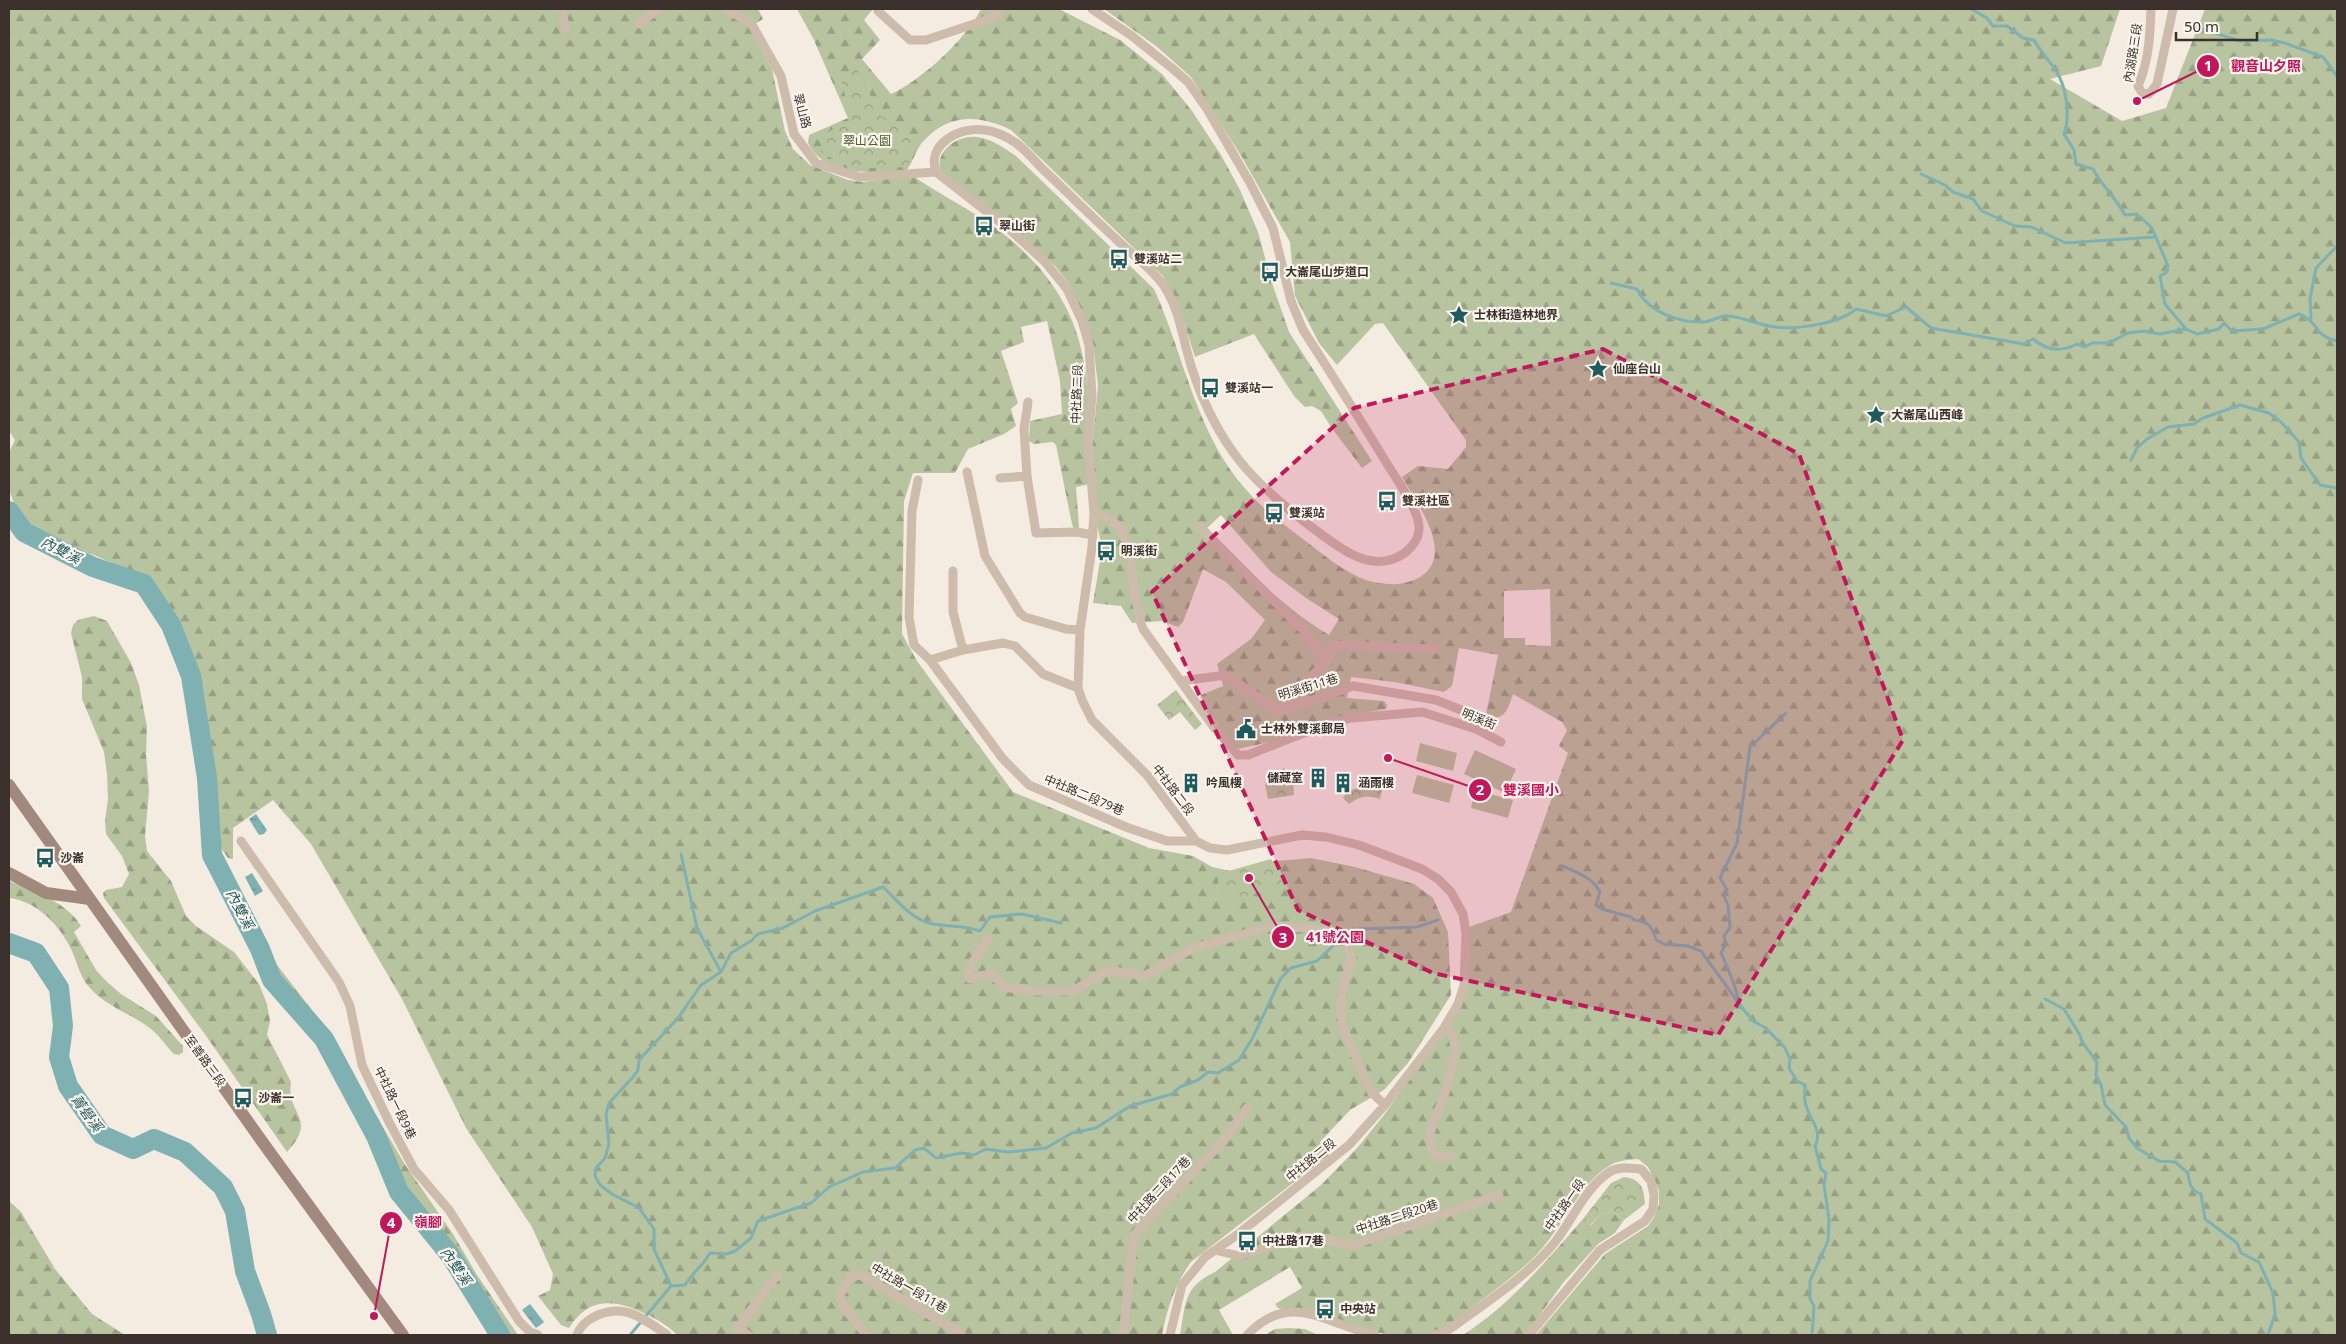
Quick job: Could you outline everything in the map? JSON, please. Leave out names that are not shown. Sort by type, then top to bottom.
[{"type":"street","points":[[562,9],[565,28]]},
{"type":"street","points":[[639,24],[658,9]]},
{"type":"street","name":"翠山路","points":[[717,9],[730,11],[751,23],[780,76],[794,134],[816,163],[860,177],[936,172]]},
{"type":"street","points":[[878,11],[910,40],[926,40],[998,16],[994,9]]},
{"type":"street","points":[[936,172],[933,164],[934,154],[946,140],[956,134],[968,130],[984,130],[1017,144],[1127,250],[1153,272],[1164,286],[1174,305],[1192,367],[1208,409],[1235,457],[1260,485],[1290,511],[1343,550],[1360,558],[1376,562],[1388,561],[1399,557],[1411,546],[1420,529],[1416,517],[1392,472],[1303,330],[1291,301],[1274,228],[1207,109],[1188,82],[1174,69],[1132,36],[1092,9]]},
{"type":"street","name":"內湖路三段","points":[[2151,9],[2150,41],[2145,70],[2138,86],[2142,94],[2149,94],[2157,84],[2173,9]]},
{"type":"street","name":"中社路二段","points":[[936,172],[1010,230],[1045,262],[1066,289],[1082,321],[1089,345],[1092,369],[1092,396],[1088,442],[1094,514],[1093,535],[1080,630],[1078,688],[1092,720],[1147,775],[1196,841],[1210,848],[1227,850],[1302,835],[1326,837],[1359,845],[1422,869],[1438,879],[1450,892],[1463,914],[1466,934],[1464,984],[1458,1004],[1444,1028],[1385,1105],[1349,1145],[1237,1235],[1205,1257],[1182,1285],[1170,1335]]},
{"type":"street","points":[[1028,402],[1024,429],[1027,476],[1036,533],[1077,532],[1093,535]]},
{"type":"street","points":[[967,472],[985,556],[1020,613],[1025,617],[1080,630]]},
{"type":"street","points":[[1000,478],[1027,476]]},
{"type":"street","name":"中社路二段79巷","points":[[918,480],[912,512],[909,617],[914,645],[930,660],[1003,759],[1029,785],[1126,826],[1167,841],[1196,841]]},
{"type":"street","name":"明溪街","points":[[1094,514],[1109,519],[1118,526],[1129,558],[1140,622],[1143,629],[1213,726],[1238,755],[1248,754],[1324,725],[1351,718],[1422,712],[1476,729],[1501,742]]},
{"type":"street","points":[[1199,526],[1303,630],[1326,660]]},
{"type":"street","points":[[953,571],[953,612],[963,650]]},
{"type":"street","points":[[930,660],[963,650],[1003,644],[1015,646],[1043,674],[1078,688]]},
{"type":"street","points":[[1280,712],[1326,660],[1334,645],[1435,650]]},
{"type":"street","name":"明溪街11巷","points":[[1181,681],[1226,675],[1280,712],[1353,686],[1436,700],[1480,717]]},
{"type":"street","name":"至善路三段","points":[[9,785],[404,1335]]},
{"type":"street","name":"中社路一段9巷","points":[[240,841],[339,982],[350,1006],[362,1065],[414,1169],[449,1210],[519,1321],[530,1332],[538,1335]]},
{"type":"street","points":[[9,874],[46,893],[90,900]]},
{"type":"street","points":[[988,938],[968,970],[970,979],[992,973],[1004,987],[1028,991],[1073,991],[1102,973],[1114,971],[1145,976],[1191,949],[1269,927],[1311,928],[1343,936],[1352,958],[1341,996],[1342,1026],[1372,1093],[1385,1105]]},
{"type":"street","points":[[1444,1028],[1451,1033],[1456,1048],[1447,1087],[1430,1133],[1431,1146],[1437,1157],[1452,1156]]},
{"type":"street","name":"中社路二段17巷","points":[[1123,1335],[1134,1235],[1225,1139],[1247,1108]]},
{"type":"street","name":"中社路一段","points":[[1435,1335],[1450,1329],[1536,1263],[1556,1241],[1596,1183],[1610,1171],[1625,1167],[1641,1169],[1651,1182],[1654,1195],[1653,1209],[1645,1221],[1600,1250],[1529,1335]]},
{"type":"street","name":"中社路二段20巷","points":[[1215,1250],[1239,1256],[1300,1236],[1353,1245],[1499,1195]]},
{"type":"street","name":"中社路一段11巷","points":[[867,1335],[844,1308],[840,1295],[849,1279],[860,1274],[960,1332],[961,1335]]},
{"type":"street","points":[[748,1335],[738,1329],[777,1275]]},
{"type":"street","points":[[577,1335],[578,1331],[588,1320],[604,1311],[621,1311],[642,1317],[667,1335]]},
{"type":"street","points":[[1247,1335],[1259,1323],[1274,1314],[1294,1311],[1374,1335]]},
{"type":"highlighted area","points":[[1603,349],[1799,454],[1903,740],[1718,1035],[1433,973],[1298,910],[1152,592],[1354,408]]},
{"type":"green space","points":[[9,9],[758,9],[763,19],[749,28],[772,69],[785,131],[793,149],[810,165],[848,180],[863,182],[909,176],[916,178],[996,228],[1020,248],[1045,275],[1063,301],[1075,329],[1083,357],[1087,386],[1089,484],[1076,487],[1079,526],[1077,530],[1074,529],[1072,524],[1056,445],[1053,442],[1034,444],[1029,441],[1030,421],[1062,414],[1060,381],[1047,321],[1021,327],[1024,342],[1001,351],[1018,403],[1011,409],[1016,426],[1004,434],[968,449],[955,473],[913,473],[904,501],[902,634],[917,661],[1013,792],[1149,848],[1193,856],[1212,867],[1235,872],[1267,862],[1311,858],[1355,867],[1414,884],[1433,898],[1448,932],[1451,995],[1408,1063],[1384,1090],[1350,1110],[1320,1142],[1329,1155],[1191,1262],[1180,1279],[1172,1297],[1162,1335],[677,1335],[660,1321],[648,1315],[626,1306],[615,1304],[595,1305],[577,1317],[569,1328],[561,1325],[538,1296],[550,1290],[553,1274],[532,1227],[466,1128],[402,999],[311,844],[273,800],[233,828],[233,859],[228,858],[218,844],[212,772],[204,720],[196,679],[181,625],[149,579],[36,530],[17,511],[9,490],[9,452],[15,440],[9,431]]},
{"type":"green space","points":[[797,9],[873,9],[864,20],[880,40],[862,59],[891,94],[916,79],[942,57],[965,33],[981,9],[1059,9],[1120,40],[1162,74],[1192,111],[1221,155],[1240,190],[1258,232],[1272,283],[1289,332],[1372,461],[1362,468],[1321,411],[1312,406],[1305,407],[1294,396],[1254,334],[1195,357],[1179,307],[1163,276],[1011,130],[987,121],[975,119],[963,119],[941,126],[921,144],[906,171],[865,172],[838,168],[826,162],[816,154],[808,143],[809,135],[848,118],[813,38]]},
{"type":"green space","points":[[1104,9],[2120,9],[2101,66],[2050,79],[2122,121],[2166,108],[2205,9],[2337,9],[2337,1335],[1536,1335],[1605,1254],[1648,1226],[1654,1217],[1659,1205],[1659,1191],[1648,1167],[1638,1159],[1616,1163],[1598,1174],[1580,1195],[1547,1243],[1531,1260],[1507,1281],[1440,1331],[1426,1335],[1391,1335],[1332,1323],[1278,1308],[1275,1304],[1302,1288],[1290,1267],[1219,1310],[1233,1335],[1180,1335],[1185,1305],[1191,1290],[1321,1185],[1358,1147],[1384,1115],[1419,1066],[1467,980],[1470,949],[1469,927],[1511,912],[1568,753],[1559,746],[1567,730],[1562,722],[1513,694],[1508,708],[1503,715],[1488,718],[1486,714],[1498,655],[1459,648],[1452,686],[1444,692],[1394,682],[1351,677],[1347,698],[1384,701],[1387,705],[1386,709],[1338,717],[1270,742],[1237,749],[1205,708],[1201,695],[1223,686],[1217,664],[1251,639],[1265,620],[1226,582],[1203,569],[1183,622],[1178,627],[1162,621],[1132,623],[1121,606],[1093,603],[1102,549],[1096,519],[1092,448],[1098,386],[1093,343],[1083,314],[1068,283],[1055,266],[1028,241],[941,172],[939,165],[944,151],[955,141],[962,138],[977,137],[988,140],[1016,156],[1154,289],[1204,421],[1216,447],[1231,471],[1256,501],[1271,515],[1345,570],[1366,580],[1390,584],[1414,580],[1427,571],[1434,559],[1435,546],[1425,517],[1402,477],[1418,466],[1448,469],[1466,447],[1466,440],[1383,323],[1375,324],[1337,365],[1319,343],[1295,296],[1290,242],[1243,159],[1191,77],[1156,46]],"holes":[[[1221,515],[1271,572],[1339,619],[1329,635],[1295,612],[1249,572],[1207,528]],[[1550,589],[1551,646],[1525,645],[1525,638],[1504,638],[1504,591]]]},
{"type":"green space","name":"翠山公園","points":[[857,69],[880,115],[921,142],[907,167],[872,168],[853,166],[821,152],[821,136],[852,119],[839,75]]},
{"type":"green space","points":[[94,616],[107,621],[131,663],[139,685],[147,727],[146,754],[149,791],[145,836],[147,851],[171,881],[186,916],[196,926],[234,952],[259,984],[267,1004],[270,1021],[267,1035],[291,1082],[290,1093],[292,1102],[301,1123],[296,1141],[287,1152],[204,1033],[104,898],[103,893],[106,890],[122,887],[129,874],[122,856],[106,834],[105,821],[108,799],[104,752],[82,699],[82,677],[71,633],[73,625],[78,620]]},
{"type":"green space","points":[[1176,690],[1202,724],[1195,730],[1180,712],[1169,720],[1157,705]]},
{"type":"green space","points":[[1420,743],[1457,753],[1453,771],[1416,761]]},
{"type":"green space","points":[[1475,750],[1516,769],[1505,793],[1464,774]]},
{"type":"green space","points":[[1284,768],[1293,778],[1294,795],[1268,799],[1265,784]]},
{"type":"green space","points":[[1417,775],[1454,785],[1449,803],[1412,793]]},
{"type":"green space","points":[[1367,785],[1382,790],[1380,799],[1364,797],[1349,804],[1343,798],[1348,791]]},
{"type":"green space","points":[[1475,790],[1513,800],[1508,818],[1471,808]]},
{"type":"green space","points":[[1271,859],[1282,882],[1265,891],[1226,901],[1218,887],[1218,874]]},
{"type":"green space","points":[[9,881],[49,898],[75,917],[81,926],[74,932],[96,970],[121,994],[156,1016],[183,1046],[183,1052],[179,1055],[174,1054],[151,1029],[97,995],[84,980],[66,940],[46,915],[28,904],[9,898]]},
{"type":"green space","points":[[277,965],[323,1024],[404,1163],[453,1234],[477,1275],[518,1335],[504,1335],[402,1182],[369,1115],[327,1041],[277,978]]},
{"type":"green space","points":[[1624,1177],[1638,1182],[1644,1193],[1645,1204],[1624,1220],[1611,1211],[1601,1214],[1590,1225],[1583,1219],[1611,1183]]},
{"type":"green space","points":[[9,1201],[21,1212],[55,1269],[92,1314],[125,1335],[9,1335]]},
{"type":"green space","points":[[1611,1211],[1624,1220],[1615,1233],[1598,1244],[1563,1283],[1525,1335],[1463,1335],[1497,1310],[1512,1296],[1542,1266],[1583,1219],[1591,1225],[1601,1214]]},
{"type":"green space","points":[[1275,1329],[1305,1329],[1318,1335],[1265,1335]]},
{"type":"water","points":[[256,814],[267,830],[264,834],[259,835],[249,819]]},
{"type":"water","points":[[252,873],[263,891],[255,896],[245,877]]},
{"type":"water","points":[[530,1304],[544,1322],[536,1328],[522,1310]]},
{"type":"waterway","points":[[1971,9],[1987,18],[1993,26],[2007,26],[2023,38],[2034,40],[2054,67],[2064,90],[2067,105],[2067,120],[2064,134],[2074,150],[2076,164],[2093,169],[2125,215],[2137,214],[2152,228],[2168,266],[2166,273],[2160,276],[2165,304],[2186,329]]},
{"type":"waterway","points":[[2193,26],[2240,41],[2271,40],[2285,43],[2323,57],[2337,76]]},
{"type":"waterway","points":[[1921,174],[1945,185],[1953,192],[1973,199],[1982,211],[2015,226],[2031,227],[2066,243],[2155,237]]},
{"type":"waterway","points":[[2311,318],[2310,299],[2316,268],[2337,246]]},
{"type":"waterway","points":[[1611,283],[1637,289],[1649,304],[1666,315],[1695,322],[1711,321],[1722,316],[1728,316],[1785,328],[1829,322],[1856,309],[1886,316],[1906,307],[1931,328],[2024,344],[2033,339],[2048,348],[2065,349],[2077,344],[2085,347],[2092,343],[2109,343],[2128,333],[2145,331],[2160,334],[2186,329],[2197,334],[2219,329],[2224,323],[2232,331],[2263,329],[2299,314],[2306,317],[2323,335],[2337,341]]},
{"type":"waterway","points":[[2131,460],[2137,448],[2147,439],[2168,427],[2194,424],[2203,418],[2240,405],[2269,413],[2282,423],[2299,442],[2301,458],[2320,485],[2337,488]]},
{"type":"waterway","name":"內雙溪","points":[[9,511],[24,532],[93,567],[144,584],[171,625],[191,676],[207,778],[212,855],[260,949],[272,980],[324,1039],[376,1136],[399,1192],[451,1256],[500,1335]]},
{"type":"waterway","points":[[1738,999],[1721,953],[1726,944],[1724,936],[1730,928],[1728,905],[1724,896],[1727,890],[1720,878],[1737,843],[1750,747],[1786,713]]},
{"type":"waterway","points":[[681,854],[697,928],[721,972]]},
{"type":"waterway","points":[[1562,866],[1583,876],[1597,887],[1600,892],[1596,905],[1602,909],[1643,922],[1651,928],[1656,940],[1664,944],[1688,946],[1701,951],[1753,1021],[1766,1028],[1785,1048],[1790,1059],[1789,1068],[1797,1081],[1805,1085],[1806,1107],[1818,1134],[1815,1146],[1821,1169],[1826,1173],[1824,1185],[1829,1219],[1828,1241],[1810,1281],[1810,1299],[1814,1306],[1812,1335]]},
{"type":"waterway","points":[[671,1286],[654,1249],[654,1229],[639,1208],[612,1194],[600,1185],[595,1176],[596,1168],[605,1158],[609,1144],[606,1115],[609,1103],[633,1077],[638,1070],[639,1060],[678,1018],[701,985],[721,972],[731,953],[751,941],[758,934],[783,928],[815,911],[883,887],[912,914],[919,919],[933,924],[980,931],[990,917],[1022,914],[1061,923]]},
{"type":"waterway","points":[[630,1335],[671,1286],[685,1285],[710,1253],[727,1254],[735,1251],[751,1238],[758,1221],[811,1203],[829,1187],[863,1172],[895,1168],[915,1150],[924,1148],[936,1158],[961,1153],[974,1155],[986,1149],[1008,1152],[1046,1148],[1072,1133],[1096,1128],[1130,1106],[1172,1094],[1180,1087],[1198,1080],[1208,1072],[1218,1073],[1239,1060],[1252,1039],[1281,978],[1291,968],[1317,961],[1337,942],[1359,929],[1417,927],[1438,920]]},
{"type":"waterway","name":"菁礐溪","points":[[9,943],[36,953],[59,988],[63,1026],[59,1057],[68,1086],[102,1135],[133,1149],[154,1139],[185,1152],[223,1187],[235,1211],[245,1271],[267,1335]]},
{"type":"waterway","points":[[2045,999],[2064,1009],[2080,1035],[2082,1042],[2097,1062],[2096,1075],[2101,1085],[2105,1105],[2126,1127],[2129,1138],[2137,1148],[2159,1161],[2175,1162],[2188,1173],[2191,1186],[2201,1194],[2205,1219],[2237,1243],[2241,1253],[2259,1262],[2273,1293],[2275,1314],[2268,1335]]},
{"type":"place","name":"觀音山夕照","points":[[2137,101]]},
{"type":"place","name":"翠山街","points":[[984,226]]},
{"type":"place","name":"雙溪站二","points":[[1119,259]]},
{"type":"place","name":"大崙尾山步道口","points":[[1270,272]]},
{"type":"place","name":"士林街造林地界","points":[[1459,315]]},
{"type":"place","name":"仙座台山","points":[[1598,369]]},
{"type":"place","name":"雙溪站一","points":[[1210,388]]},
{"type":"place","name":"大崙尾山西峰","points":[[1876,415]]},
{"type":"place","name":"雙溪社區","points":[[1387,501]]},
{"type":"place","name":"雙溪站","points":[[1274,513]]},
{"type":"place","name":"明溪街","points":[[1106,551]]},
{"type":"place","name":"士林外雙溪郵局","points":[[1246,729]]},
{"type":"place","name":"雙溪國小","points":[[1388,758]]},
{"type":"place","name":"儲藏室","points":[[1318,778]]},
{"type":"place","name":"吟風樓","points":[[1191,783]]},
{"type":"place","name":"涵雨樓","points":[[1343,783]]},
{"type":"place","name":"沙崙","points":[[45,858]]},
{"type":"place","name":"41號公園","points":[[1249,878]]},
{"type":"place","name":"沙崙一","points":[[243,1098]]},
{"type":"place","name":"中社路17巷","points":[[1247,1241]]},
{"type":"place","name":"中央站","points":[[1325,1309]]},
{"type":"place","name":"嶺腳","points":[[374,1316]]}]
